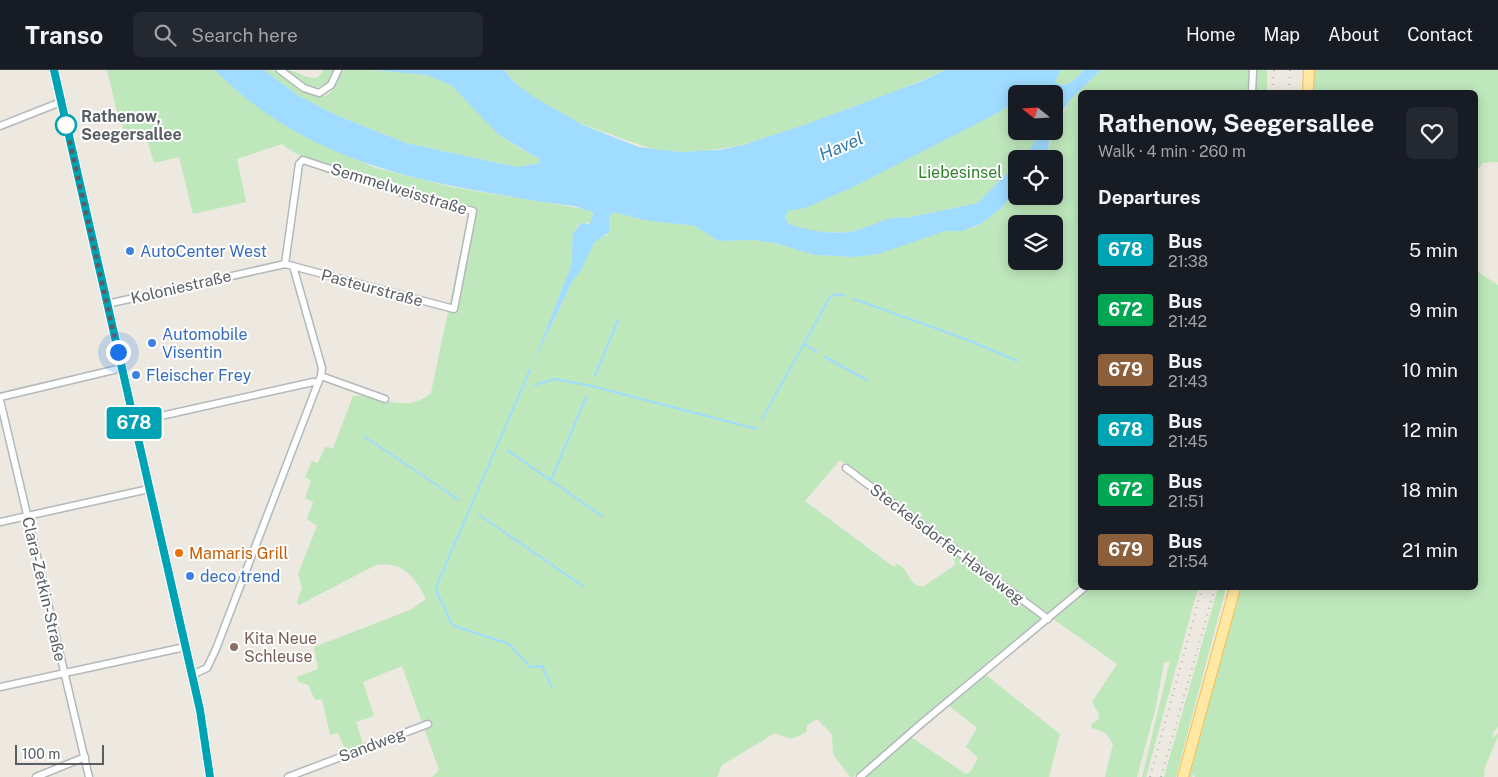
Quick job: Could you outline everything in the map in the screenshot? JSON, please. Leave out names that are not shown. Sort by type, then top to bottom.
[{"type":"main road","points":[[54,70],[192,674],[204,730],[210,777]]},
{"type":"main road","points":[[1308,90],[1309,70]]},
{"type":"main road","points":[[1183,777],[1234,590]]},
{"type":"street","points":[[280,70],[304,88],[319,93],[331,85],[338,70]]},
{"type":"street","points":[[1252,90],[1253,70]]},
{"type":"street","points":[[0,126],[61,102]]},
{"type":"street","name":"Semmelweisstraße","points":[[285,264],[299,164],[300,160],[305,160],[412,196],[473,211],[455,306],[452,310]]},
{"type":"street","points":[[192,674],[207,668],[216,649],[322,368],[293,266],[285,264]]},
{"type":"street","name":"Koloniestraße","points":[[107,304],[285,264]]},
{"type":"street","name":"Pasteurstraße","points":[[293,266],[452,310]]},
{"type":"street","points":[[0,399],[122,368]]},
{"type":"street","points":[[134,422],[319,380],[385,400]]},
{"type":"street","name":"Clara-Zetkin-Straße","points":[[0,399],[89,777]]},
{"type":"street","name":"Steckelsdorfer Havelweg","points":[[846,468],[1048,619]]},
{"type":"street","points":[[0,522],[149,489]]},
{"type":"street","points":[[860,777],[1082,590]]},
{"type":"street","points":[[0,687],[185,647]]},
{"type":"street","name":"Sandweg","points":[[288,777],[428,724]]},
{"type":"street","points":[[36,777],[85,757]]},
{"type":"green space","points":[[107,70],[215,70],[303,136],[376,168],[452,187],[590,210],[593,216],[591,222],[578,225],[573,233],[571,266],[534,361],[587,254],[596,242],[607,235],[609,218],[613,212],[644,220],[695,226],[718,241],[753,240],[775,243],[814,255],[854,257],[945,231],[970,229],[981,224],[1001,208],[1008,200],[1008,205],[1063,205],[1063,150],[1047,150],[1051,140],[1063,140],[1063,114],[1071,99],[1078,92],[1078,589],[939,703],[853,777],[850,777],[833,754],[832,734],[817,719],[807,725],[806,732],[798,737],[788,738],[775,733],[722,765],[717,777],[432,777],[439,770],[402,666],[363,682],[374,716],[356,722],[363,744],[346,751],[338,733],[330,735],[322,699],[315,700],[308,685],[299,682],[297,677],[318,669],[314,647],[410,610],[426,599],[418,584],[407,572],[393,565],[385,564],[376,565],[299,605],[297,602],[302,588],[298,574],[317,526],[307,519],[313,502],[305,498],[311,481],[305,477],[312,461],[318,463],[325,447],[333,448],[353,396],[411,403],[421,400],[431,393],[470,206],[420,195],[370,180],[308,159],[282,144],[237,159],[246,202],[193,214],[179,157],[154,163],[145,133],[126,138],[122,125],[141,120],[138,111],[118,116]],"holes":[[[840,460],[931,529],[955,562],[955,565],[924,586],[919,586],[912,581],[901,566],[896,564],[894,567],[805,501]]]},
{"type":"green space","points":[[264,70],[276,71],[303,89],[320,97],[328,94],[335,86],[341,70],[404,72],[440,79],[465,97],[503,138],[539,159],[540,163],[517,167],[406,143],[338,116],[299,96]]},
{"type":"green space","points":[[285,70],[317,78],[324,70],[335,70],[326,84],[315,87],[304,84]]},
{"type":"green space","points":[[504,70],[945,70],[921,81],[766,138],[725,148],[682,152],[660,150],[640,145],[573,120],[535,99],[513,81]]},
{"type":"green space","points":[[1061,70],[1084,70],[1071,82],[1060,84],[1055,82]]},
{"type":"green space","points":[[1101,70],[1267,70],[1267,90],[1080,90]]},
{"type":"green space","points":[[1312,70],[1498,70],[1498,162],[1483,163],[1478,169],[1478,90],[1311,90]]},
{"type":"green space","name":"Liebesinsel","points":[[1008,107],[1008,140],[1036,140],[1028,150],[1008,150],[1008,172],[978,203],[906,218],[892,219],[846,232],[815,232],[805,230],[789,223],[785,217],[788,211]]},
{"type":"green space","points":[[1478,272],[1498,285],[1498,727],[1493,733],[1493,738],[1498,733],[1498,737],[1485,767],[1484,777],[1195,777],[1193,774],[1192,777],[1187,777],[1237,590],[1478,590]]},
{"type":"green space","points":[[1087,590],[1197,590],[1146,777],[1142,777],[1170,661],[1164,663],[1155,711],[1137,777],[1105,777],[1113,744],[1106,733],[1092,728],[1091,724],[1098,720],[1099,714],[1092,702],[1117,664],[1053,619]]},
{"type":"green space","points":[[1217,590],[1225,590],[1176,777],[1164,777]]},
{"type":"green space","points":[[986,675],[1060,734],[1049,777],[864,777],[911,737],[966,774],[970,772],[978,758],[966,747],[977,728],[948,705]]},
{"type":"water","name":"Havel","points":[[215,70],[264,70],[299,96],[338,116],[406,143],[517,167],[540,163],[539,159],[499,135],[451,85],[426,75],[376,70],[504,70],[514,82],[532,96],[583,125],[639,147],[681,152],[719,150],[743,145],[807,124],[922,81],[945,70],[1061,70],[1055,82],[1064,85],[1071,82],[1084,70],[1101,70],[1080,90],[1078,90],[1063,111],[1063,85],[1008,85],[1008,107],[851,188],[805,208],[788,211],[785,217],[789,224],[805,229],[821,232],[854,231],[892,218],[906,218],[978,203],[1008,172],[1008,200],[1001,208],[981,224],[963,231],[945,231],[878,254],[854,257],[814,255],[775,243],[753,240],[718,241],[695,226],[644,220],[613,212],[609,218],[609,232],[594,243],[580,272],[573,280],[533,363],[571,266],[573,233],[581,223],[589,224],[593,216],[592,212],[574,206],[447,185],[375,166],[306,138],[274,119]]},
{"type":"water","points":[[1036,140],[1050,140],[1047,150],[1028,150]]},
{"type":"waterway","points":[[762,419],[830,297],[836,294],[845,296]]},
{"type":"waterway","points":[[854,299],[968,340],[1017,361]]},
{"type":"waterway","points":[[595,376],[618,320]]},
{"type":"waterway","points":[[804,344],[817,352]]},
{"type":"waterway","points":[[825,357],[867,380]]},
{"type":"waterway","points":[[530,370],[436,590],[452,625],[509,644],[530,667],[542,666],[552,687]]},
{"type":"waterway","points":[[535,385],[555,379],[591,386],[757,429]]},
{"type":"waterway","points":[[551,480],[586,397]]},
{"type":"waterway","points":[[365,437],[459,500]]},
{"type":"waterway","points":[[507,450],[602,516]]},
{"type":"waterway","points":[[479,515],[583,586]]},
{"type":"railway","points":[[1272,90],[1274,70]]},
{"type":"railway","points":[[1289,90],[1290,70]]},
{"type":"railway","points":[[1150,777],[1201,590]]},
{"type":"railway","points":[[1161,777],[1214,590]]},
{"type":"bus line","name":"678","points":[[54,70],[200,710],[210,777]]},
{"type":"place","name":"Rathenow, Seegersallee","points":[[66,125]]},
{"type":"place","name":"AutoCenter West","points":[[130,251]]},
{"type":"place","name":"Automobile Visentin","points":[[152,343]]},
{"type":"place","name":"Fleischer Frey","points":[[136,375]]},
{"type":"place","name":"Mamaris Grill","points":[[179,553]]},
{"type":"place","name":"deco trend","points":[[190,576]]},
{"type":"place","name":"Kita Neue Schleuse","points":[[234,647]]},
{"type":"route","points":[[66,125],[118,352]]}]
